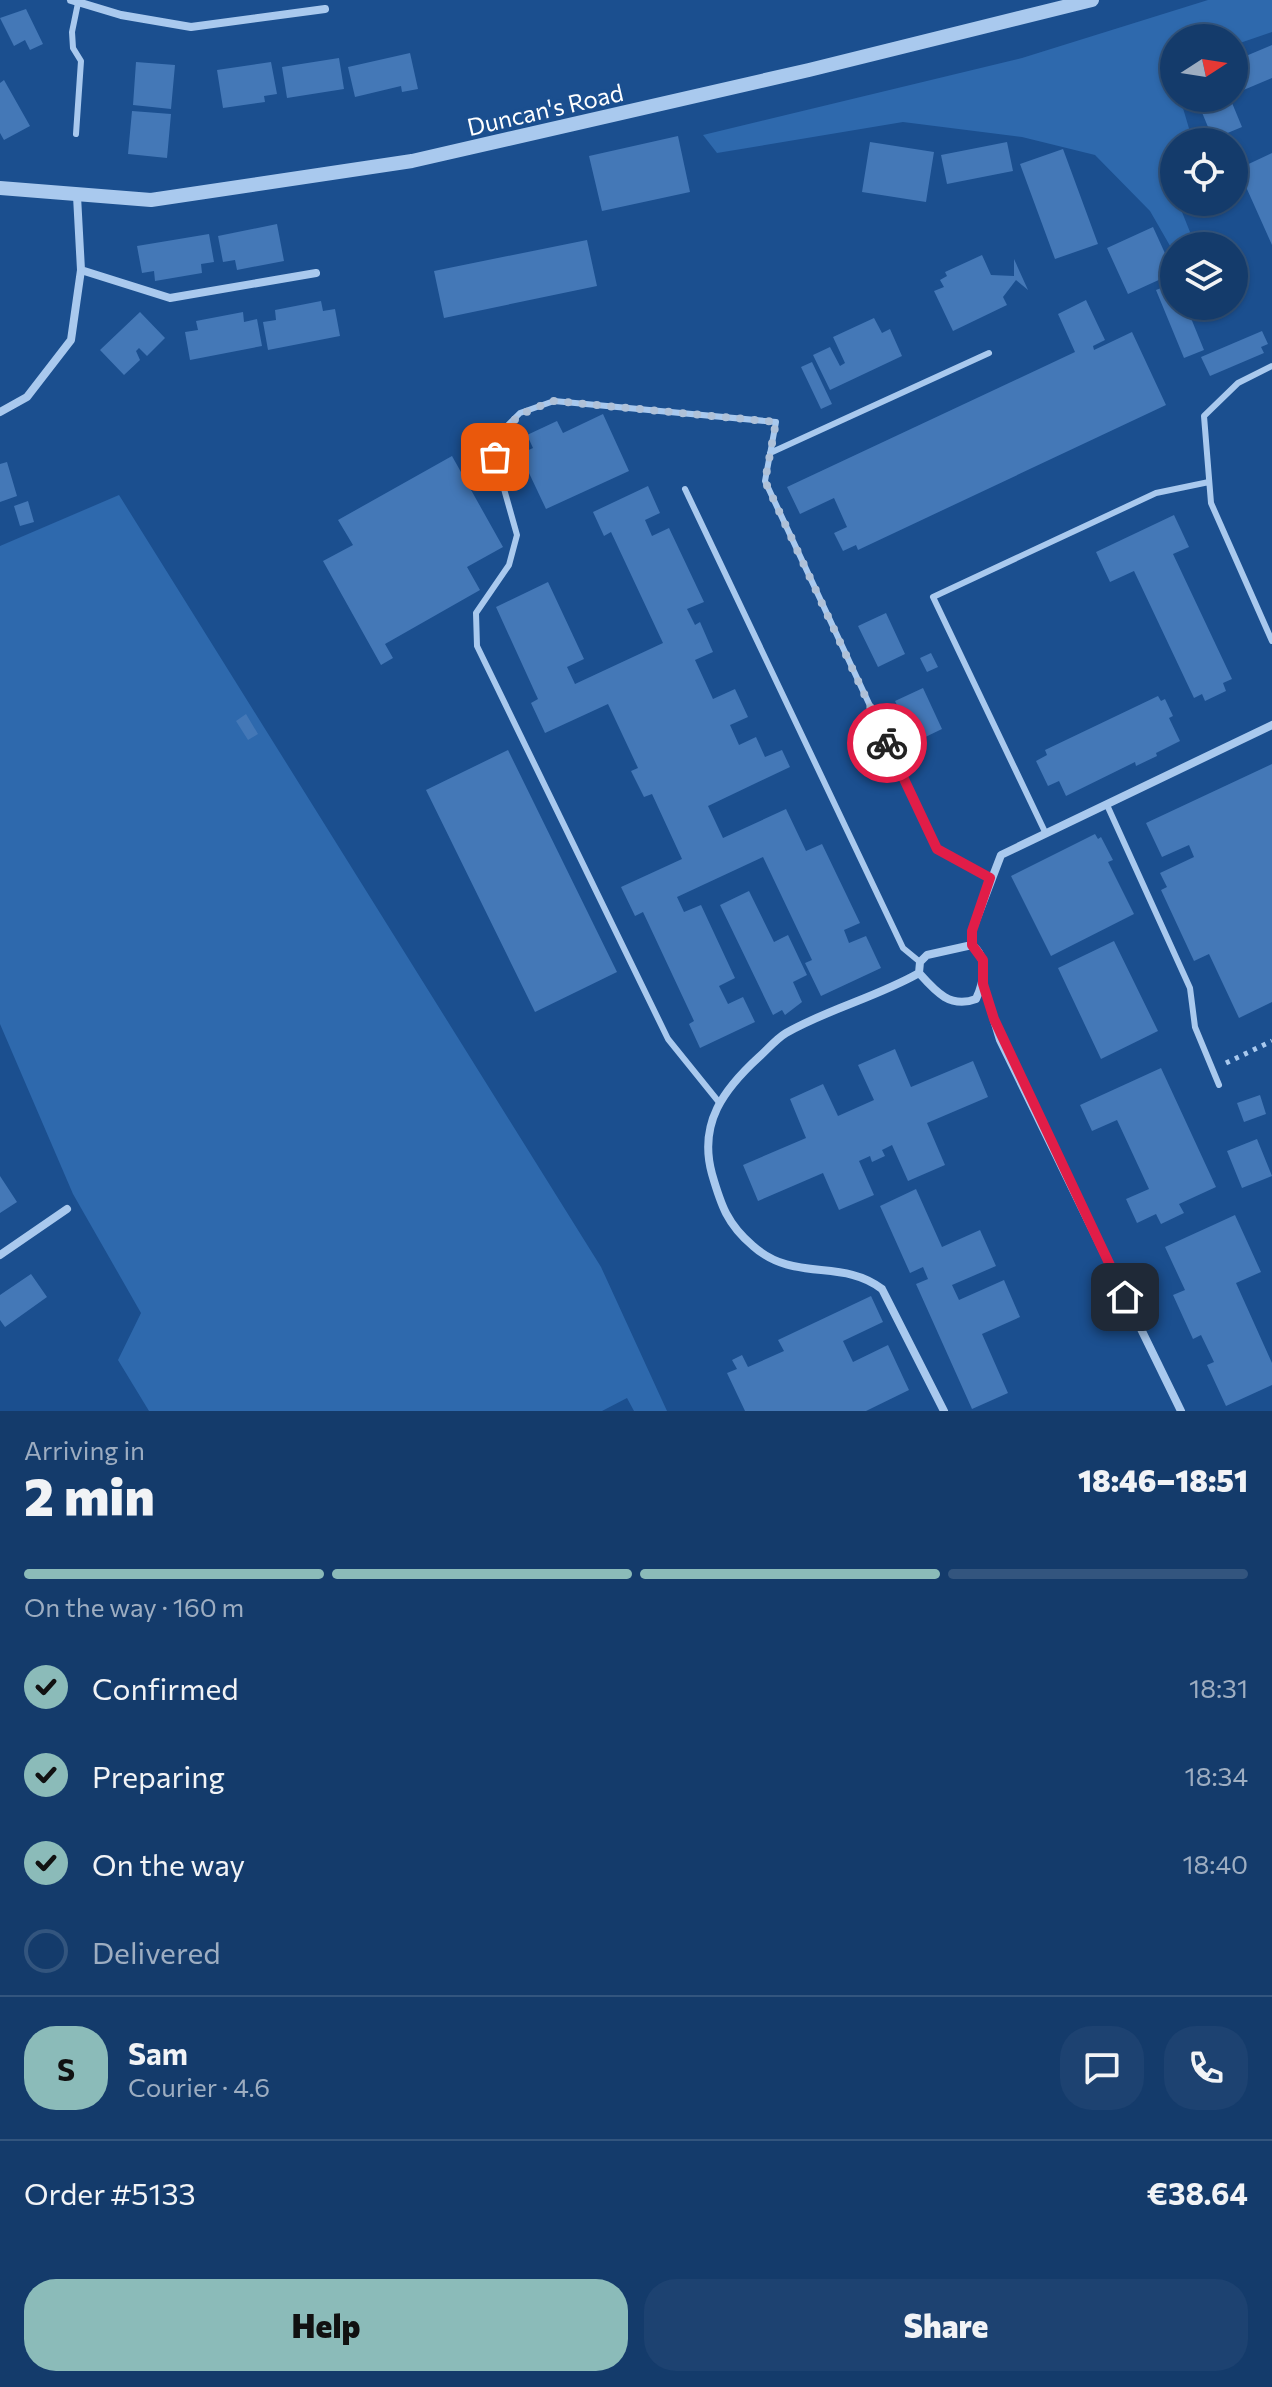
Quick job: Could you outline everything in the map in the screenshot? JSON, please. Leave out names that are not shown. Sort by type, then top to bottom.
[{"type":"street","name":"Duncan's Road","points":[[0,188],[151,200],[412,161],[809,70],[1092,0]]},
{"type":"street","points":[[75,1],[121,15],[191,27],[325,9]]},
{"type":"street","points":[[0,412],[27,397],[71,340],[81,270],[77,196]]},
{"type":"street","points":[[81,270],[170,298],[316,273]]},
{"type":"street","points":[[1181,1411],[1000,1040],[983,984],[983,960],[972,945],[972,931],[1001,855],[1272,725]]},
{"type":"street","points":[[972,945],[927,955],[920,962],[919,973],[936,993],[948,1000],[966,1003],[976,999],[983,984]]},
{"type":"street","points":[[919,973],[784,1034],[743,1071],[718,1101],[709,1134],[710,1165],[724,1215],[753,1246],[777,1263],[864,1275],[882,1289],[944,1411]]},
{"type":"street","points":[[0,1255],[67,1209]]},
{"type":"lane","points":[[75,1],[72,32],[82,71],[76,134]]},
{"type":"lane","points":[[770,453],[989,353]]},
{"type":"lane","points":[[1272,366],[1238,383],[1204,416],[1211,503],[1272,641]]},
{"type":"lane","points":[[718,1101],[668,1039],[477,646],[476,613],[509,565],[517,535],[495,457],[502,431],[520,413],[554,401],[776,422],[765,481],[937,849],[990,878]]},
{"type":"lane","points":[[1046,834],[933,597],[1156,493],[1209,482]]},
{"type":"lane","points":[[685,489],[903,948],[920,962]]},
{"type":"lane","points":[[1107,805],[1190,988],[1195,1027],[1219,1085]]},
{"type":"path","points":[[1212,1069],[1272,1041]]},
{"type":"shaded area","points":[[1208,0],[1272,0],[1272,32],[1248,40],[1248,24],[1160,24],[1160,112],[1184,112],[1189,128],[1160,128],[1160,216],[1184,216],[1190,232],[1162,232],[1150,211],[1095,155],[1022,137],[903,122],[717,153],[703,135],[1022,58]]},
{"type":"shaded area","points":[[119,495],[601,1267],[667,1411],[634,1411],[627,1398],[602,1411],[149,1411],[118,1360],[141,1313],[73,1194],[0,1024],[0,546]]},
{"type":"building","points":[[26,9],[43,44],[30,50],[25,40],[14,46],[0,18]]},
{"type":"building","points":[[1272,45],[1272,78],[1248,88],[1248,55]]},
{"type":"building","points":[[410,53],[418,89],[402,92],[401,86],[355,97],[348,67]]},
{"type":"building","points":[[339,58],[344,89],[287,98],[282,67]]},
{"type":"building","points":[[136,62],[175,65],[171,109],[133,105]]},
{"type":"building","points":[[271,62],[277,94],[264,96],[265,102],[223,108],[217,70]]},
{"type":"building","points":[[4,80],[30,126],[4,140],[0,133],[0,83]]},
{"type":"building","points":[[132,111],[171,114],[167,158],[128,154]]},
{"type":"building","points":[[1202,112],[1236,112],[1242,127],[1240,128],[1208,128]]},
{"type":"building","points":[[678,136],[690,192],[602,211],[589,156]]},
{"type":"building","points":[[870,142],[934,152],[926,202],[862,192]]},
{"type":"building","points":[[1007,142],[1013,171],[947,184],[941,155]]},
{"type":"building","points":[[1063,149],[1098,244],[1055,259],[1020,164]]},
{"type":"building","points":[[1272,153],[1272,245],[1248,191],[1248,164]]},
{"type":"building","points":[[277,224],[284,261],[237,270],[235,260],[223,262],[218,236]]},
{"type":"building","points":[[1153,227],[1160,242],[1160,279],[1128,294],[1107,248]]},
{"type":"building","points":[[209,234],[214,262],[201,264],[202,273],[155,281],[154,271],[142,273],[137,246]]},
{"type":"building","points":[[587,240],[597,286],[444,318],[434,271]]},
{"type":"building","points":[[982,255],[991,275],[1014,276],[1014,259],[1028,290],[1016,280],[1003,297],[1007,305],[953,331],[934,291],[944,287],[940,280],[947,276],[945,272]]},
{"type":"building","points":[[1086,300],[1105,340],[1093,346],[1094,350],[1132,332],[1166,405],[858,550],[856,545],[843,551],[834,533],[847,527],[834,498],[800,514],[787,487],[1075,352],[1058,314]]},
{"type":"building","points":[[321,301],[323,311],[335,309],[340,336],[268,350],[263,322],[276,320],[275,310]]},
{"type":"building","points":[[140,312],[165,338],[147,356],[139,348],[136,351],[140,360],[124,375],[100,350]]},
{"type":"building","points":[[243,312],[244,322],[257,319],[262,346],[190,360],[185,332],[198,330],[196,321]]},
{"type":"building","points":[[874,318],[882,333],[890,329],[902,356],[830,390],[813,355],[830,347],[840,366],[845,363],[833,337]]},
{"type":"building","points":[[1168,320],[1192,320],[1204,350],[1184,358]]},
{"type":"building","points":[[1262,331],[1268,344],[1261,347],[1264,353],[1210,376],[1201,357]]},
{"type":"building","points":[[812,362],[832,404],[821,409],[801,367]]},
{"type":"building","points":[[603,414],[629,471],[546,509],[520,454],[533,448],[527,435],[557,421],[563,433]]},
{"type":"building","points":[[452,456],[503,547],[467,567],[480,590],[385,644],[393,658],[381,665],[323,561],[353,545],[338,520]]},
{"type":"building","points":[[7,462],[17,496],[0,502],[0,464]]},
{"type":"building","points":[[648,486],[660,513],[645,520],[652,536],[669,528],[704,602],[687,609],[695,625],[700,622],[713,652],[695,660],[713,699],[735,689],[748,717],[730,725],[739,745],[756,737],[765,757],[782,750],[790,767],[708,806],[723,838],[786,809],[806,851],[822,844],[860,923],[844,930],[849,943],[866,936],[881,968],[821,996],[805,963],[812,960],[763,857],[677,897],[684,912],[701,905],[735,978],[719,986],[728,1004],[743,997],[755,1022],[700,1048],[689,1024],[694,1021],[643,912],[635,916],[621,887],[682,859],[652,794],[644,797],[631,771],[638,768],[608,704],[545,733],[531,703],[538,699],[496,607],[548,582],[584,659],[567,667],[575,684],[663,643],[611,532],[604,536],[593,512]]},
{"type":"building","points":[[28,501],[34,522],[20,526],[14,506]]},
{"type":"building","points":[[1174,515],[1189,547],[1173,554],[1232,679],[1223,683],[1226,691],[1205,701],[1202,694],[1194,698],[1134,571],[1110,582],[1096,552]]},
{"type":"building","points":[[886,613],[905,654],[878,667],[858,626]]},
{"type":"building","points":[[931,653],[938,667],[927,672],[920,658]]},
{"type":"building","points":[[923,688],[942,729],[915,742],[895,701]]},
{"type":"building","points":[[1158,696],[1161,701],[1165,699],[1173,716],[1169,718],[1180,741],[1156,753],[1157,756],[1136,766],[1135,762],[1066,796],[1059,781],[1048,786],[1036,761],[1047,755],[1045,750]]},
{"type":"building","points":[[246,714],[258,734],[248,740],[236,721]]},
{"type":"building","points":[[508,750],[617,972],[535,1012],[426,790]]},
{"type":"building","points":[[1272,764],[1272,1002],[1239,1018],[1209,954],[1194,961],[1161,890],[1167,887],[1160,873],[1194,857],[1189,845],[1162,857],[1146,823]]},
{"type":"building","points":[[1095,834],[1098,839],[1101,837],[1113,860],[1108,862],[1134,914],[1051,956],[1011,876]]},
{"type":"building","points":[[749,891],[774,942],[788,935],[807,975],[793,982],[802,1002],[785,1015],[782,1010],[773,1015],[720,905]]},
{"type":"building","points":[[1114,941],[1158,1031],[1101,1059],[1058,968]]},
{"type":"building","points":[[895,1049],[911,1087],[973,1061],[988,1097],[927,1123],[945,1165],[908,1181],[892,1145],[882,1150],[885,1156],[872,1162],[870,1156],[859,1161],[874,1195],[839,1210],[823,1173],[758,1201],[743,1165],[806,1138],[790,1099],[823,1084],[838,1116],[874,1100],[858,1065]]},
{"type":"building","points":[[1161,1068],[1216,1187],[1179,1204],[1184,1213],[1161,1224],[1156,1214],[1137,1223],[1126,1199],[1149,1189],[1117,1120],[1092,1131],[1080,1105]]},
{"type":"building","points":[[1260,1095],[1266,1114],[1244,1122],[1237,1103]]},
{"type":"building","points":[[1257,1139],[1272,1176],[1242,1188],[1227,1151]]},
{"type":"building","points":[[0,1176],[17,1202],[0,1213]]},
{"type":"building","points":[[916,1189],[942,1247],[980,1230],[996,1266],[952,1285],[959,1300],[1004,1280],[1020,1317],[982,1334],[1008,1393],[972,1409],[916,1284],[928,1279],[923,1267],[910,1273],[880,1206]]},
{"type":"building","points":[[1235,1215],[1261,1272],[1236,1283],[1272,1363],[1272,1385],[1226,1406],[1207,1365],[1214,1362],[1201,1335],[1193,1339],[1173,1295],[1185,1290],[1165,1247]]},
{"type":"building","points":[[31,1274],[47,1297],[5,1327],[0,1320],[0,1295]]},
{"type":"building","points":[[871,1296],[883,1322],[843,1341],[853,1362],[888,1345],[909,1390],[866,1411],[745,1411],[727,1373],[737,1369],[732,1360],[742,1355],[748,1367],[784,1351],[778,1340]]},
{"type":"way so far","points":[[495,457],[502,431],[520,413],[554,401],[776,422],[765,481],[887,743]]},
{"type":"route","points":[[887,743],[937,849],[990,878],[972,931],[972,945],[983,960],[983,984],[1000,1040],[1125,1297]]}]
